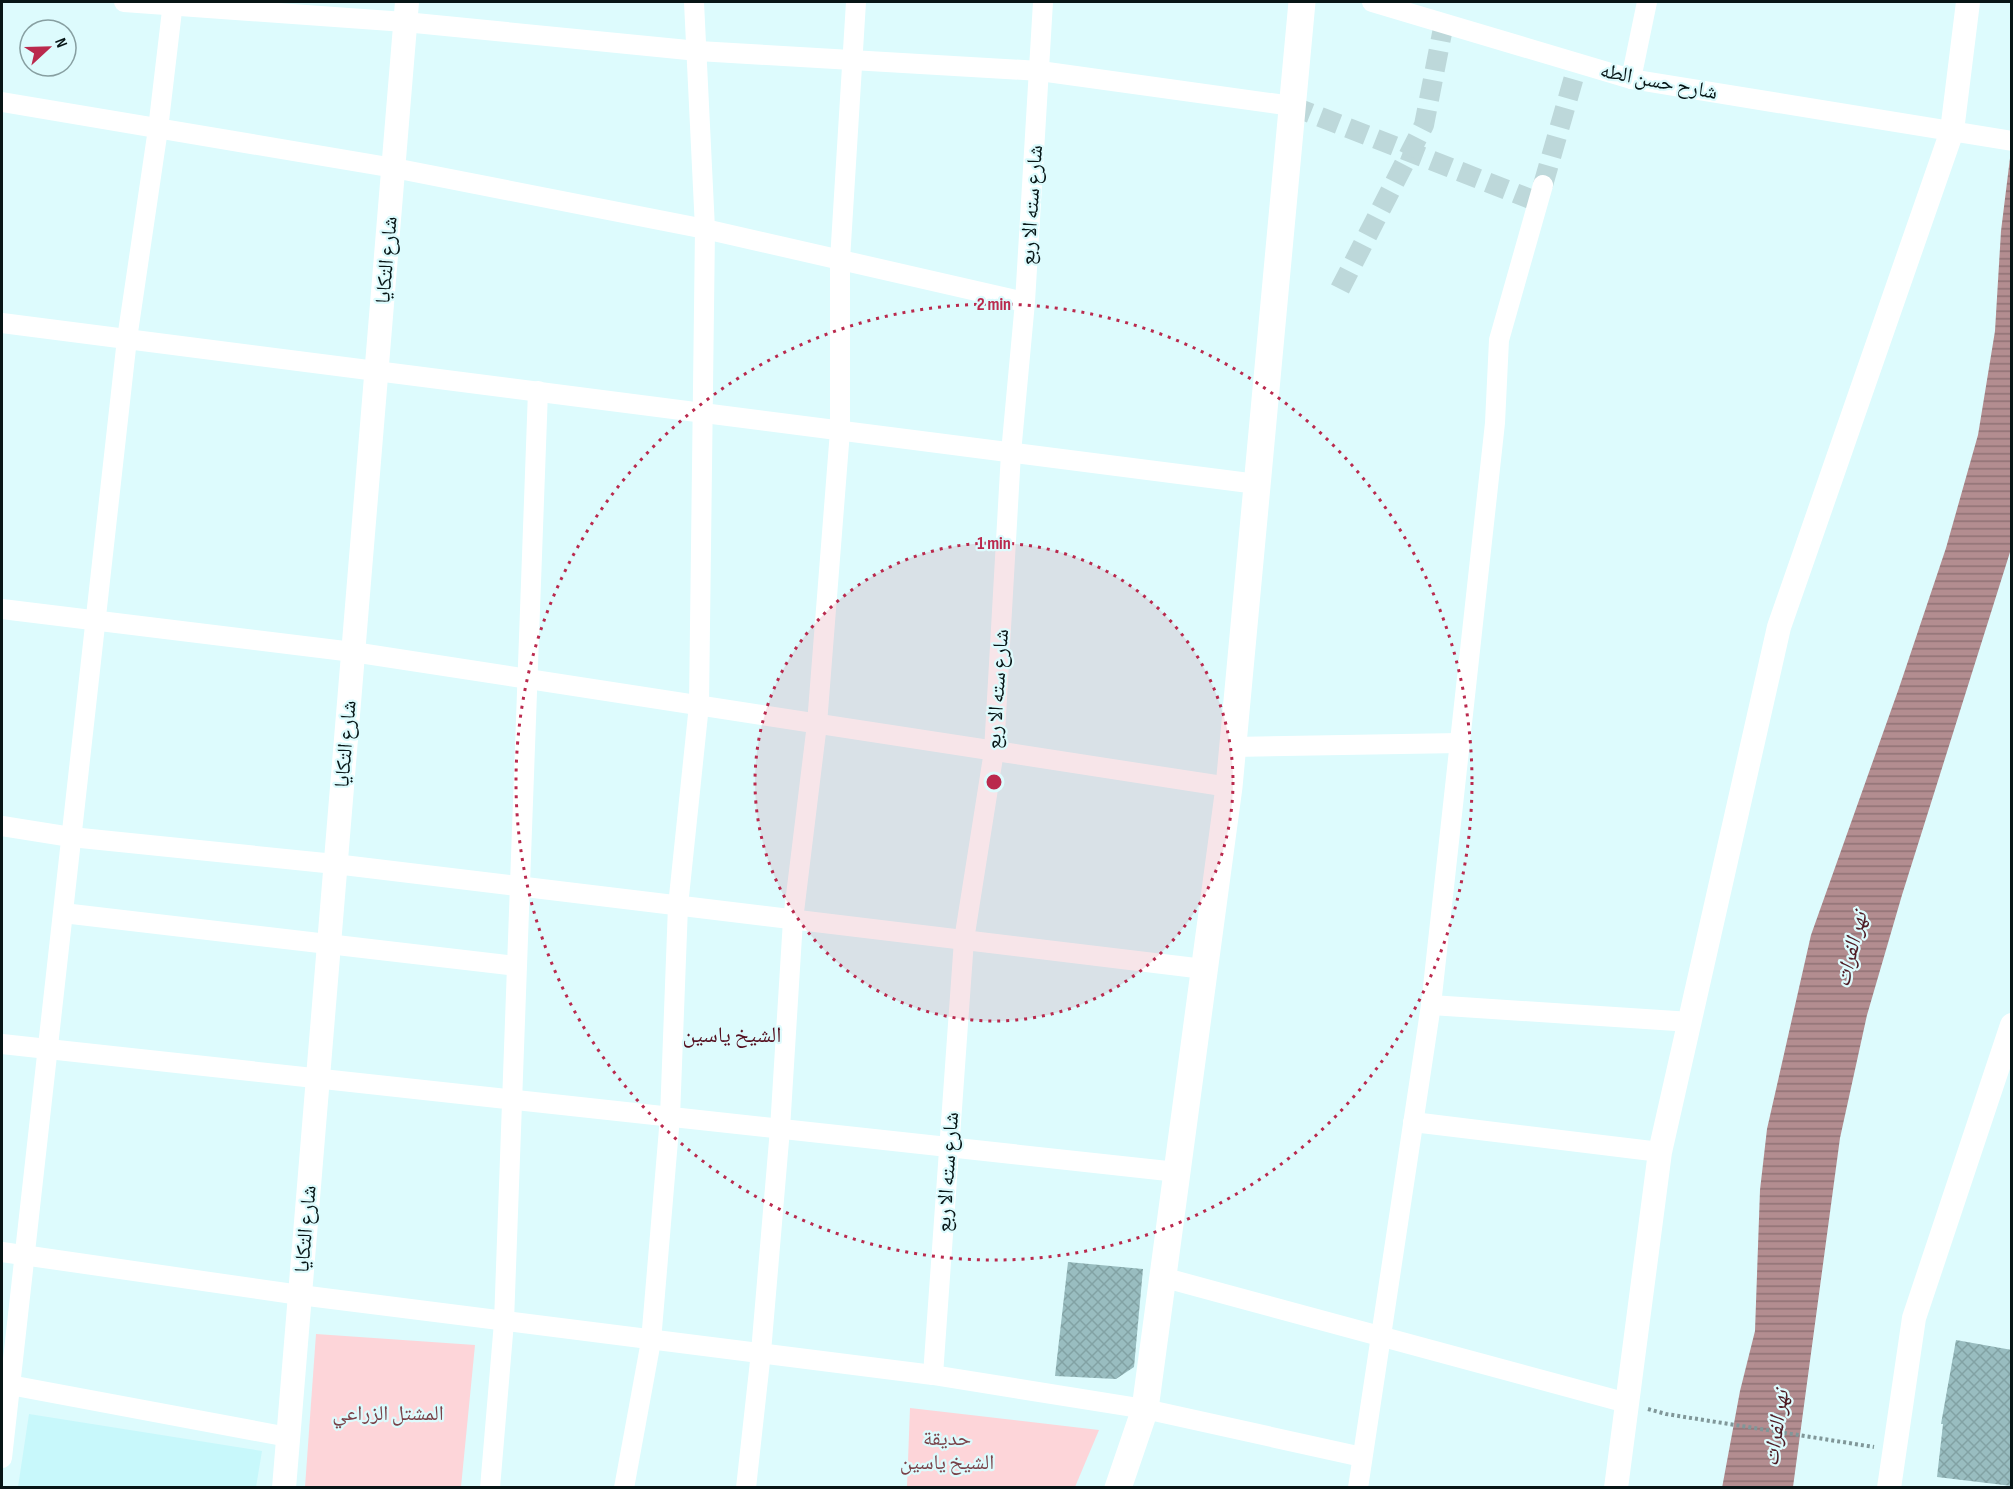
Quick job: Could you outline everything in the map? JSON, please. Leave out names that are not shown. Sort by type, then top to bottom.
[{"type":"main road","points":[[1118,1488],[1144,1408],[1229,788],[1302,2]]},
{"type":"street","points":[[124,2],[406,12],[698,51],[1040,71],[1292,106]]},
{"type":"street","points":[[624,1488],[651,1341],[670,1117],[678,906],[699,705],[705,229],[694,2]]},
{"type":"street","points":[[746,1488],[761,1352],[780,1129],[793,920],[817,724],[840,430],[840,260],[856,2]]},
{"type":"street","name":"شارع سته الا ربع","points":[[933,1375],[964,940],[994,751],[1011,453],[1025,302],[1043,2]]},
{"type":"street","name":"شارح حسن الطه","points":[[1372,2],[1631,79],[2012,141]]},
{"type":"street","points":[[1631,79],[1647,2]]},
{"type":"street","points":[[1616,1488],[1660,1152],[1779,627],[1952,131],[1965,2]]},
{"type":"street","points":[[2,1457],[127,339],[158,129],[172,3]]},
{"type":"street","name":"شارع التكايا","points":[[284,1488],[406,12]]},
{"type":"street","points":[[2,103],[394,168],[705,229],[1025,302]]},
{"type":"street","points":[[1358,1488],[1431,1005],[1495,423],[1499,340],[1543,185]]},
{"type":"street","points":[[2,323],[1257,484]]},
{"type":"street","points":[[490,1488],[504,1322],[538,392]]},
{"type":"street","points":[[2,609],[353,652],[1229,788]]},
{"type":"street","points":[[1233,747],[1460,743]]},
{"type":"street","points":[[2,826],[71,837],[336,864],[1204,969]]},
{"type":"street","points":[[63,913],[516,966]]},
{"type":"street","points":[[1431,1005],[1691,1022]]},
{"type":"street","points":[[1889,1488],[1914,1318],[2010,1035]]},
{"type":"street","points":[[2,1044],[1177,1173]]},
{"type":"street","points":[[1413,1122],[1660,1152]]},
{"type":"street","points":[[2,1252],[504,1322],[933,1375],[1144,1408],[1362,1456]]},
{"type":"street","points":[[1162,1277],[1627,1403]]},
{"type":"street","points":[[10,1385],[288,1437]]},
{"type":"path","points":[[1666,1414],[1865,1444]]},
{"type":"shaded area","points":[[29,1414],[262,1451],[256,1487],[18,1487]]},
{"type":"green space","name":"المشتل الزراعي","points":[[316,1334],[475,1345],[461,1487],[305,1487]]},
{"type":"green space","name":"حديقة الشيخ ياسين","points":[[910,1408],[1099,1430],[1075,1487],[907,1487]]},
{"type":"water","name":"نهر الفرات","points":[[2011,150],[2011,549],[1902,895],[1867,1015],[1840,1138],[1793,1487],[1722,1488],[1740,1391],[1755,1331],[1760,1190],[1767,1129],[1811,935],[1946,548],[1978,435],[1995,331],[2001,231]]},
{"type":"building","points":[[1068,1262],[1143,1269],[1134,1367],[1116,1379],[1055,1376]]},
{"type":"building","points":[[1956,1340],[2012,1350],[2012,1486],[1937,1477],[1943,1424],[1941,1424]]},
{"type":"tunnel","points":[[1340,289],[1424,125],[1444,23]]},
{"type":"tunnel","points":[[1543,185],[1578,63]]},
{"type":"tunnel","points":[[1292,106],[1538,202]]},
{"type":"district","name":"الشيخ ياسين","points":[[732,1034]]}]
